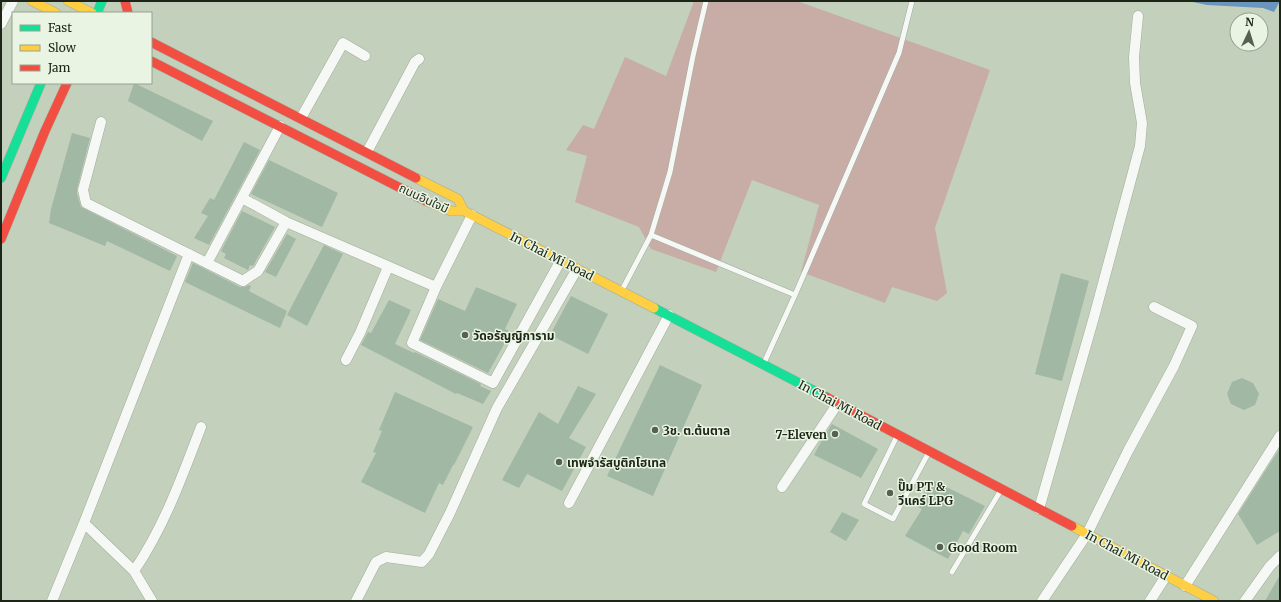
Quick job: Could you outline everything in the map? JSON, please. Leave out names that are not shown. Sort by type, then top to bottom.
[{"type":"main road","points":[[31,1],[36,12]]},
{"type":"main road","points":[[31,1],[54,12]]},
{"type":"main road","points":[[97,12],[102,1]]},
{"type":"main road","points":[[125,1],[128,12]]},
{"type":"main road","points":[[73,5],[90,12]]},
{"type":"main road","name":"ถนนอินใจมี","points":[[152,43],[458,199],[468,213]]},
{"type":"main road","name":"ถนนอินใจมี","points":[[152,62],[435,205],[451,212],[468,213]]},
{"type":"main road","points":[[1,178],[41,84]]},
{"type":"main road","points":[[1,239],[45,131],[67,84]]},
{"type":"main road","name":"In Chai Mi Road","points":[[468,213],[838,403],[1214,601]]},
{"type":"street","points":[[1,24],[13,1]]},
{"type":"street","points":[[1038,509],[1094,317],[1140,146],[1142,123],[1135,83],[1134,57],[1138,16]]},
{"type":"street","points":[[301,118],[343,43],[366,56]]},
{"type":"street","points":[[367,152],[418,59]]},
{"type":"street","points":[[101,122],[83,190],[86,203],[243,281],[258,271],[286,222]]},
{"type":"street","points":[[207,263],[280,126]]},
{"type":"street","points":[[242,198],[286,222],[436,287]]},
{"type":"street","points":[[468,213],[412,343],[493,382],[561,260]]},
{"type":"street","points":[[52,601],[189,254]]},
{"type":"street","points":[[346,360],[360,333],[388,267]]},
{"type":"street","points":[[356,601],[376,562],[386,557],[422,562],[429,554],[450,513],[497,408],[577,268]]},
{"type":"street","points":[[1042,601],[1087,534],[1128,451],[1174,366],[1192,326],[1154,307]]},
{"type":"street","points":[[569,503],[668,315]]},
{"type":"street","points":[[782,487],[838,403]]},
{"type":"street","points":[[134,571],[147,552],[170,506],[201,427]]},
{"type":"street","points":[[1185,586],[1280,436]]},
{"type":"street","points":[[84,523],[134,571],[152,601]]},
{"type":"street","points":[[1245,601],[1270,566],[1280,556]]},
{"type":"street","points":[[1150,601],[1166,576]]},
{"type":"lane","points":[[622,291],[651,235],[670,172],[693,56],[706,1]]},
{"type":"lane","points":[[763,364],[795,295],[899,53],[912,1]]},
{"type":"lane","points":[[651,235],[795,295]]},
{"type":"lane","points":[[898,435],[864,504],[893,519],[928,451]]},
{"type":"lane","points":[[952,572],[1002,490]]},
{"type":"shaded area","points":[[694,1],[797,1],[990,70],[935,228],[947,293],[937,301],[892,287],[885,303],[801,272],[819,205],[752,180],[716,272],[651,249],[639,227],[575,202],[587,156],[566,150],[583,125],[594,129],[625,57],[666,76]]},
{"type":"water","points":[[1188,1],[1280,1],[1274,12],[1263,8],[1207,5]]},
{"type":"building","points":[[134,84],[136,84],[213,121],[202,141],[128,101]]},
{"type":"building","points":[[72,133],[90,138],[77,189],[81,207],[177,256],[170,271],[107,241],[105,246],[49,223],[51,209]]},
{"type":"building","points":[[244,142],[260,150],[209,245],[194,238],[208,216],[201,213],[210,198],[214,200]]},
{"type":"building","points":[[269,160],[338,193],[322,227],[251,194]]},
{"type":"building","points":[[242,211],[275,227],[253,266],[250,265],[248,270],[224,258],[226,254],[221,251]]},
{"type":"building","points":[[287,234],[296,239],[276,277],[265,272]]},
{"type":"building","points":[[324,245],[343,254],[307,326],[287,315]]},
{"type":"building","points":[[193,263],[240,287],[251,286],[249,291],[287,311],[280,328],[185,282]]},
{"type":"building","points":[[1061,273],[1089,281],[1062,381],[1035,374]]},
{"type":"building","name":"วัดอรัญญิการาม","points":[[476,287],[517,304],[505,329],[511,332],[488,373],[420,340],[438,299],[465,311]]},
{"type":"building","points":[[571,296],[608,314],[588,354],[550,335]]},
{"type":"building","points":[[389,300],[411,310],[395,344],[481,384],[480,386],[491,391],[483,404],[457,393],[456,394],[361,345],[368,332],[371,333]]},
{"type":"building","name":"3ช. ต.ต้นตาล","points":[[660,365],[702,385],[653,496],[607,476]]},
{"type":"building","points":[[1242,378],[1253,383],[1259,394],[1255,405],[1244,410],[1231,404],[1227,394],[1232,382]]},
{"type":"building","points":[[578,386],[596,394],[569,438],[586,447],[562,491],[527,474],[519,488],[502,480],[539,412],[558,424]]},
{"type":"building","points":[[395,392],[473,427],[443,485],[439,483],[425,513],[361,482],[376,453],[373,452],[382,431],[379,430]]},
{"type":"building","points":[[832,424],[878,449],[861,478],[814,455]]},
{"type":"building","points":[[1280,448],[1280,531],[1257,545],[1238,514]]},
{"type":"building","points":[[932,480],[985,506],[969,534],[963,531],[948,559],[905,536],[922,509],[916,506]]},
{"type":"building","points":[[842,512],[859,520],[846,541],[830,532]]},
{"type":"building","points":[[1280,575],[1280,601],[1265,601]]},
{"type":"traffic: fast","points":[[97,12],[102,1]]},
{"type":"traffic: fast","points":[[1,178],[41,84]]},
{"type":"traffic: fast","points":[[654,308],[826,397]]},
{"type":"traffic: slow","points":[[32,1],[54,12]]},
{"type":"traffic: slow","points":[[68,1],[90,12]]},
{"type":"traffic: slow","points":[[416,178],[458,199],[464,211]]},
{"type":"traffic: slow","points":[[426,201],[451,211],[464,211],[654,308]]},
{"type":"traffic: slow","points":[[1072,526],[1214,601]]},
{"type":"traffic: jam","points":[[125,1],[128,12]]},
{"type":"traffic: jam","points":[[152,43],[416,178]]},
{"type":"traffic: jam","points":[[152,62],[426,201]]},
{"type":"traffic: jam","points":[[1,239],[45,131],[67,84]]},
{"type":"traffic: jam","points":[[826,397],[1072,526]]},
{"type":"place","name":"วัดอรัญญิการาม","points":[[465,335]]},
{"type":"place","name":"3ช. ต.ต้นตาล","points":[[655,430]]},
{"type":"place","name":"7-Eleven","points":[[835,434]]},
{"type":"place","name":"เทพจำรัสบูติกโฮเทล","points":[[559,462]]},
{"type":"place","name":"ปั๊ม PT & วีแคร์ LPG","points":[[890,493]]},
{"type":"place","name":"Good Room","points":[[940,547]]}]
